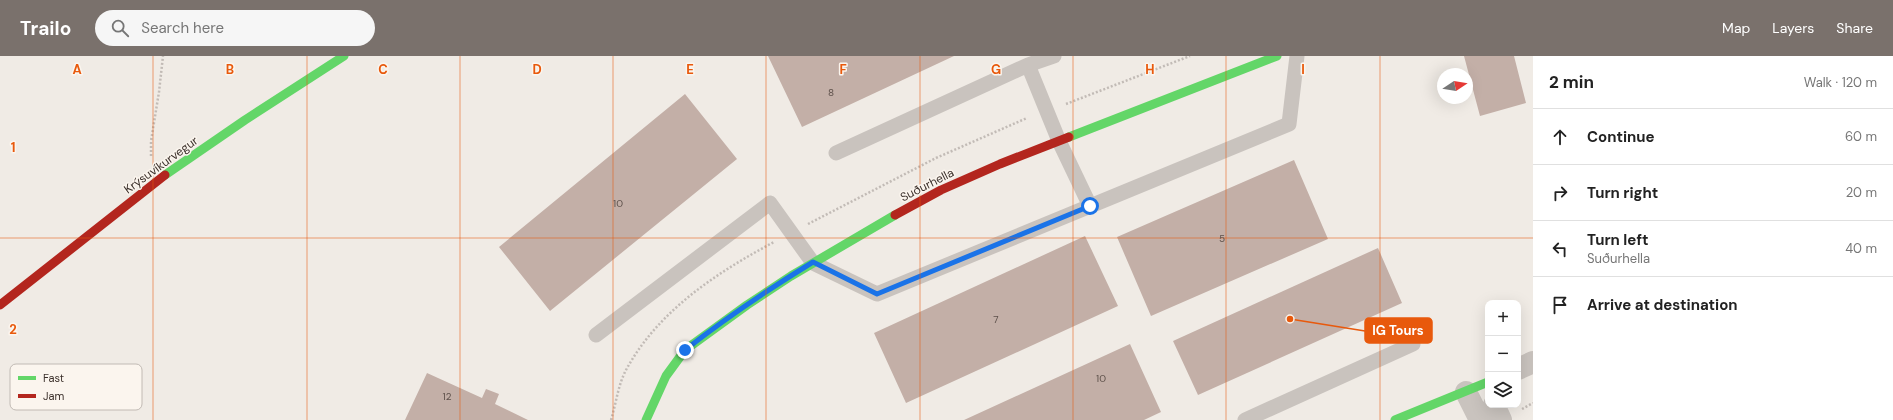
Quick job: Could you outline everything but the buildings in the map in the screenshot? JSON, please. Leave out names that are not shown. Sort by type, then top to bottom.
[{"type":"street","name":"Krýsuvíkurvegur","points":[[0,305],[152,185],[245,120],[344,56]]},
{"type":"street","name":"Suðurhella","points":[[646,420],[666,376],[685,350],[735,312],[813,262],[941,190],[1000,164],[1277,56]]},
{"type":"street","points":[[1521,368],[1533,362]]},
{"type":"street","points":[[1395,420],[1482,388],[1480,420]]},
{"type":"street","points":[[1495,408],[1501,420]]},
{"type":"lane","points":[[836,153],[1028,65],[1054,56]]},
{"type":"lane","points":[[596,335],[770,203],[813,262],[877,294],[1289,124],[1297,56]]},
{"type":"lane","points":[[1028,65],[1059,141],[1090,206]]},
{"type":"lane","points":[[1245,420],[1413,344]]},
{"type":"path","points":[[152,185],[151,141],[163,56]]},
{"type":"traffic: fast","points":[[165,175],[245,120],[344,56]]},
{"type":"traffic: fast","points":[[1069,137],[1277,56]]},
{"type":"traffic: fast","points":[[646,420],[666,376],[685,350],[747,305],[791,276],[895,215]]},
{"type":"traffic: fast","points":[[1395,420],[1485,383]]},
{"type":"traffic: jam","points":[[895,215],[941,190],[1000,164],[1069,137]]},
{"type":"traffic: jam","points":[[0,305],[165,175]]},
{"type":"place","name":"IG Tours","points":[[1290,319]]},
{"type":"route","points":[[685,350],[713,328],[813,262],[877,294],[1090,206]]}]
